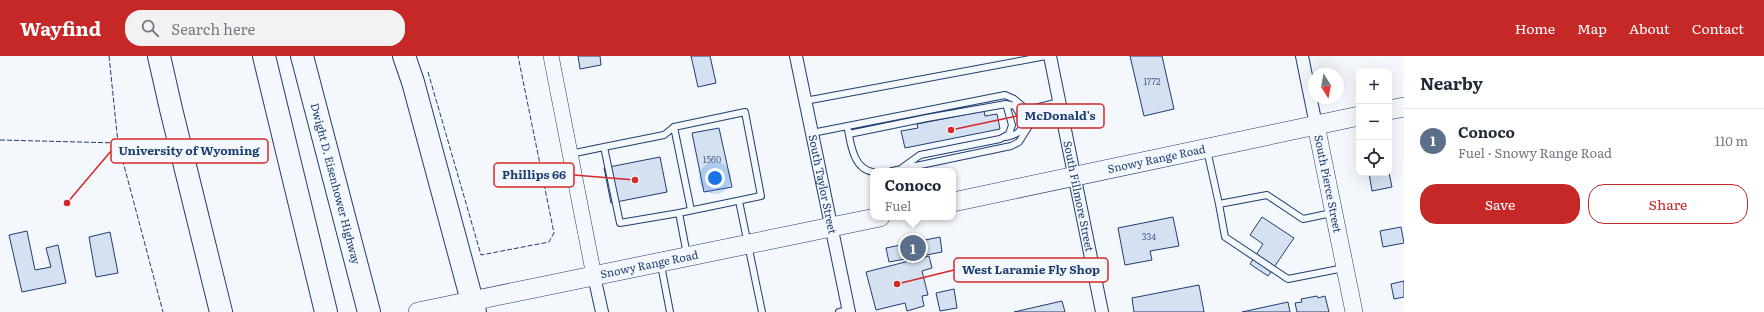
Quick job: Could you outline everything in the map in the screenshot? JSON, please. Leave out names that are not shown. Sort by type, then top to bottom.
[{"type":"highway","points":[[159,56],[170,110],[221,312]]},
{"type":"highway","points":[[264,56],[279,112],[326,312]]},
{"type":"highway","name":"Dwight D. Eisenhower Highway","points":[[302,56],[369,312]]},
{"type":"highway","points":[[404,56],[413,82],[473,306]]},
{"type":"main road","points":[[1392,109],[1404,107]]},
{"type":"main road","name":"Snowy Range Road","points":[[956,201],[1356,117]]},
{"type":"main road","name":"South Pierce Street","points":[[1316,125],[1354,312]]},
{"type":"main road","name":"Snowy Range Road","points":[[418,312],[473,306],[594,276],[870,219]]},
{"type":"street","points":[[551,56],[602,312]]},
{"type":"street","name":"South Taylor Street","points":[[796,56],[832,227],[845,311]]},
{"type":"street","name":"South Fillmore Street","points":[[1050,56],[1102,312]]},
{"type":"street","name":"South Pierce Street","points":[[1302,56],[1316,125]]},
{"type":"lane","points":[[806,101],[1046,56]]},
{"type":"lane","points":[[812,133],[1005,95],[1014,99],[1027,110],[1029,126],[1019,142],[1011,146],[902,168]]},
{"type":"lane","points":[[1027,110],[1060,102]]},
{"type":"lane","points":[[849,134],[934,116],[1006,104],[1016,106],[1024,120],[1023,126],[1017,134],[1000,139],[920,155],[902,168]]},
{"type":"lane","points":[[1000,139],[1009,134],[1012,125],[1006,104]]},
{"type":"lane","points":[[570,154],[604,147],[664,135],[674,127],[745,112],[761,196],[679,213],[620,223],[604,147]]},
{"type":"lane","points":[[847,126],[850,143],[856,160],[870,171]]},
{"type":"lane","points":[[674,127],[692,210]]},
{"type":"lane","points":[[1207,148],[1226,237],[1288,279],[1345,268]]},
{"type":"lane","points":[[1219,204],[1267,195],[1302,219],[1334,212]]},
{"type":"lane","points":[[739,201],[762,312]]},
{"type":"lane","points":[[679,213],[687,257]]},
{"type":"lane","points":[[660,262],[670,312]]},
{"type":"building","points":[[578,56],[600,56],[601,65],[580,69]]},
{"type":"building","points":[[691,56],[710,56],[716,83],[698,87]]},
{"type":"building","points":[[1130,56],[1162,56],[1174,109],[1144,116]]},
{"type":"building","points":[[984,111],[985,116],[997,114],[1000,129],[905,148],[901,131],[918,128],[917,124]]},
{"type":"building","points":[[719,128],[732,187],[704,192],[692,133]]},
{"type":"building","points":[[660,157],[667,192],[611,203],[604,168]]},
{"type":"building","points":[[1370,176],[1390,176],[1392,187],[1372,191]]},
{"type":"building","points":[[1173,217],[1179,246],[1150,251],[1152,260],[1125,265],[1118,228]]},
{"type":"building","points":[[1262,217],[1294,238],[1268,276],[1250,264],[1263,244],[1250,235]]},
{"type":"building","points":[[1401,227],[1404,243],[1383,247],[1380,231]]},
{"type":"building","points":[[27,231],[35,270],[51,267],[46,248],[58,245],[66,283],[22,292],[9,235]]},
{"type":"building","points":[[110,232],[118,273],[96,277],[89,237]]},
{"type":"building","points":[[940,237],[942,252],[889,262],[886,248]]},
{"type":"building","points":[[929,256],[932,268],[922,271],[928,295],[922,296],[924,306],[907,311],[905,303],[876,310],[866,272]]},
{"type":"building","points":[[1404,281],[1404,297],[1394,299],[1391,284]]},
{"type":"building","points":[[1199,285],[1204,312],[1134,312],[1132,298]]},
{"type":"building","points":[[954,289],[957,308],[940,311],[936,293]]},
{"type":"building","points":[[1317,296],[1318,298],[1325,296],[1329,312],[1297,312],[1295,303],[1302,302],[1301,299]]},
{"type":"building","points":[[1062,301],[1065,312],[1014,312]]},
{"type":"building","points":[[1288,302],[1290,312],[1242,312]]},
{"type":"fence","points":[[109,56],[118,143],[163,312]]},
{"type":"fence","points":[[428,72],[481,255],[549,242],[554,233],[518,56]]},
{"type":"fence","points":[[0,140],[118,143]]},
{"type":"place","name":"McDonald's","points":[[951,130]]},
{"type":"place","name":"Phillips 66","points":[[635,180]]},
{"type":"place","name":"University of Wyoming","points":[[67,203]]},
{"type":"place","name":"Conoco","points":[[913,248]]},
{"type":"place","name":"West Laramie Fly Shop","points":[[897,284]]}]
